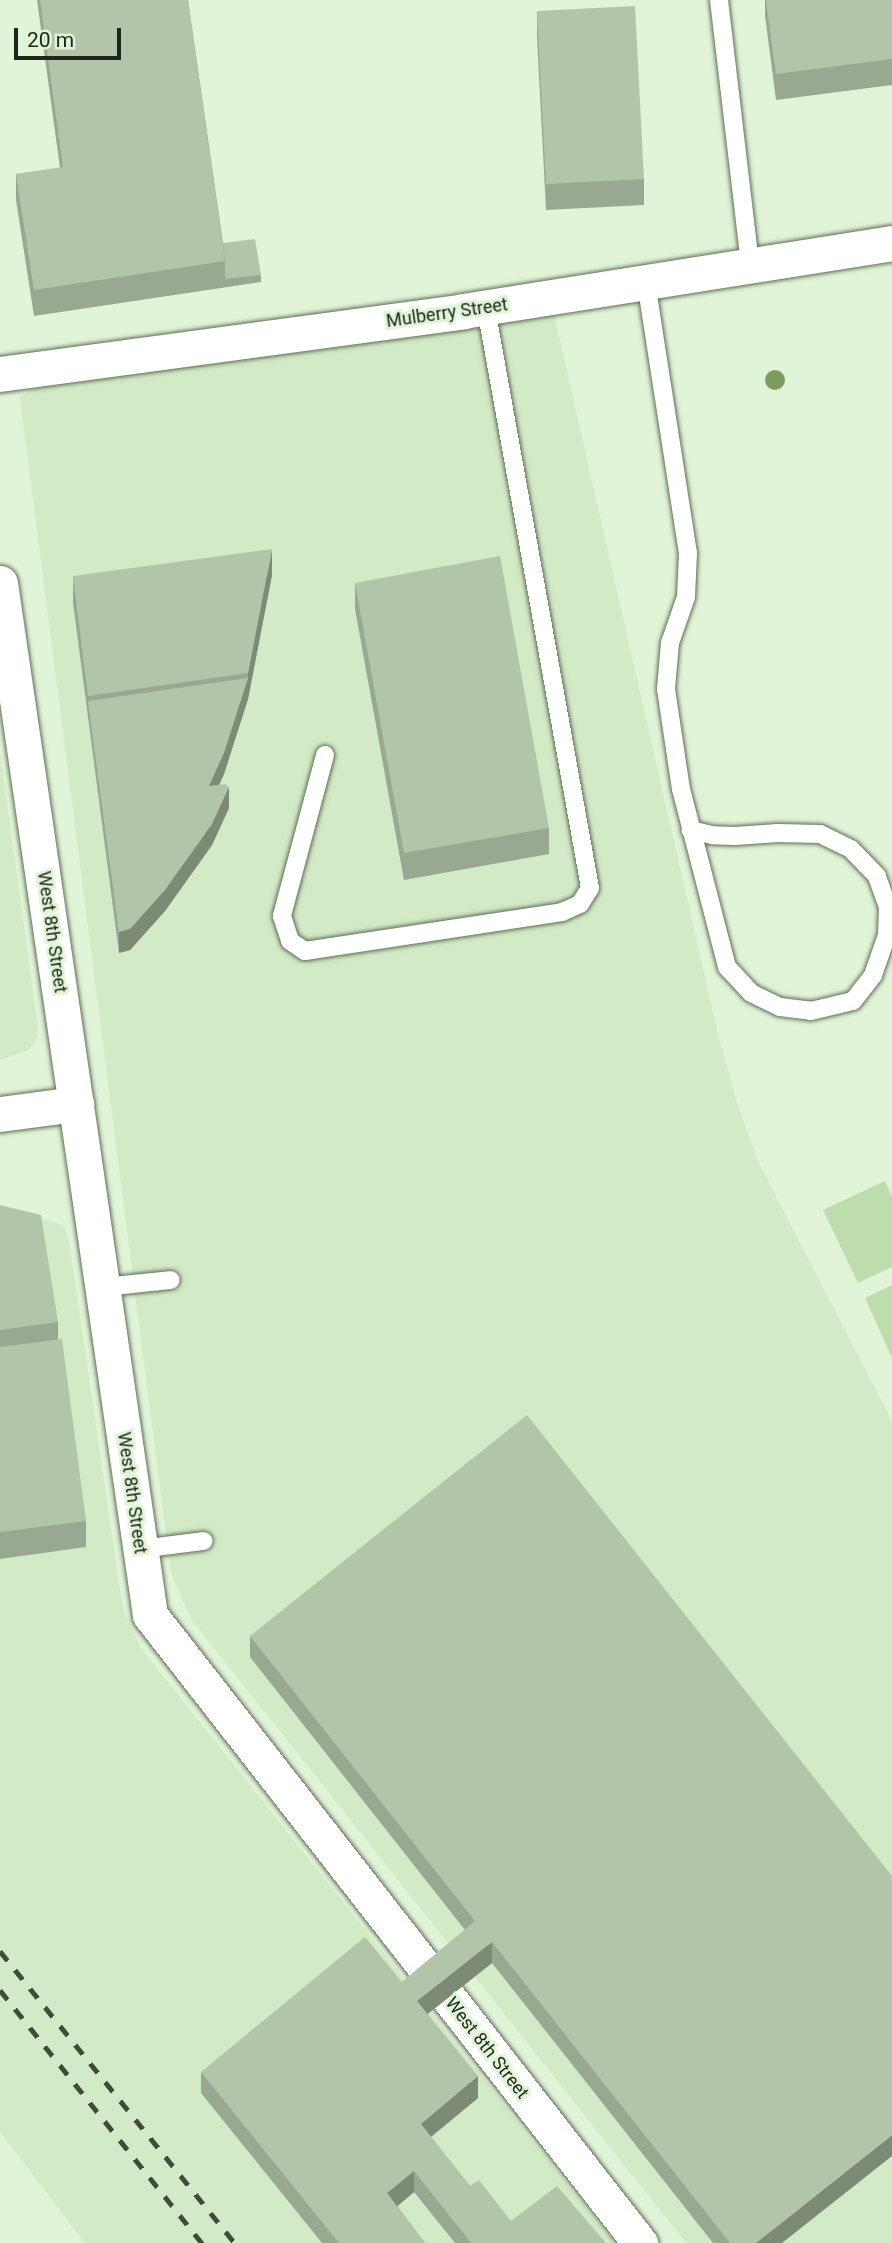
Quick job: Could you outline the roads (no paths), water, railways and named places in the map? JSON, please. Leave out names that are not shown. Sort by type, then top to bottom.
[{"type":"street","name":"Mulberry Street","points":[[0,374],[486,308],[892,243]]},
{"type":"street","name":"West 8th Street","points":[[0,583],[150,1615],[640,2243]]},
{"type":"street","points":[[0,1114],[76,1104]]},
{"type":"lane","points":[[719,0],[750,265]]},
{"type":"lane","points":[[646,282],[688,553],[686,597],[670,643],[666,688],[681,789],[691,830],[727,967],[751,993],[780,1007],[811,1011],[853,1001],[873,975],[887,935],[888,907],[877,876],[851,849],[820,834],[735,836],[712,835],[691,830]]},
{"type":"lane","points":[[325,755],[282,916],[290,941],[305,951],[562,912],[580,904],[590,888],[486,308]]},
{"type":"lane","points":[[103,1287],[171,1280]]},
{"type":"lane","points":[[141,1549],[203,1541]]},
{"type":"railway","points":[[0,1951],[235,2243]]},
{"type":"railway","points":[[0,1990],[202,2243]]}]
